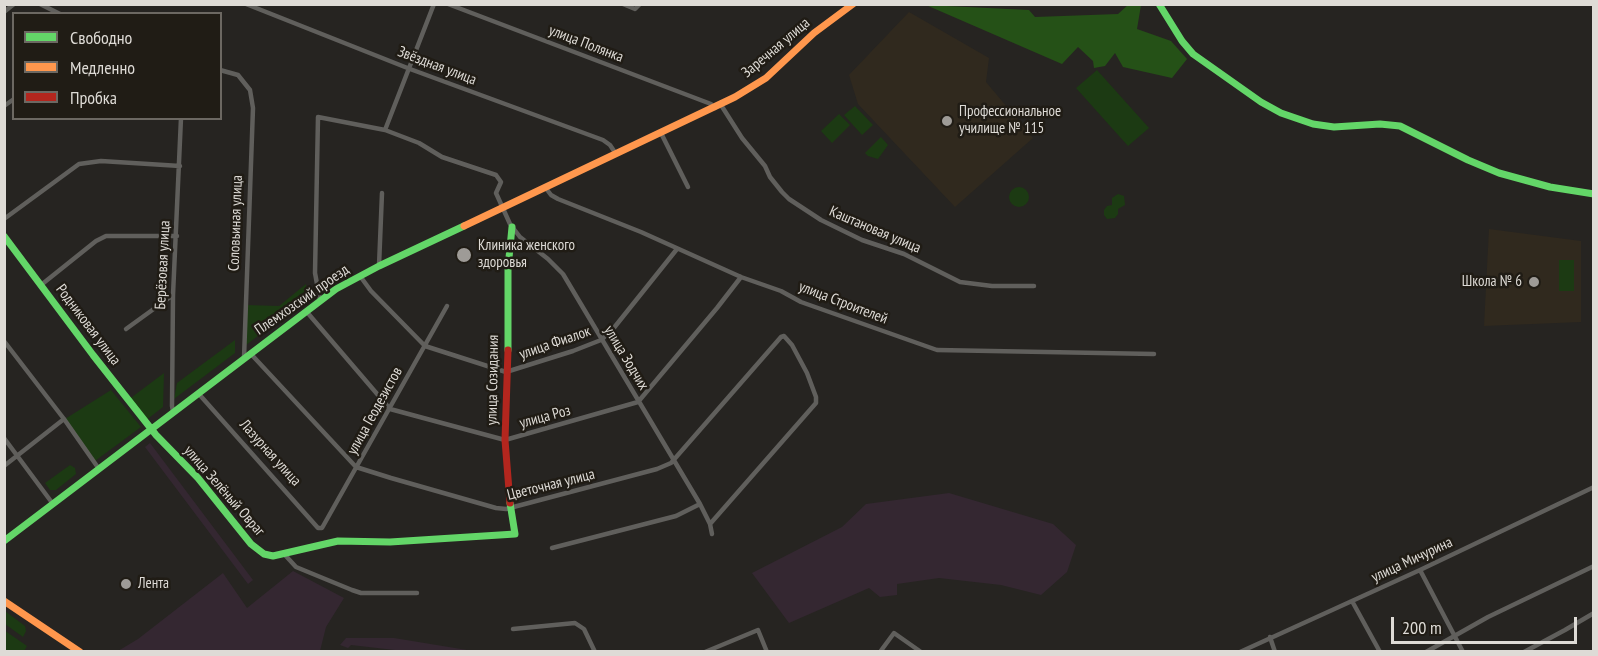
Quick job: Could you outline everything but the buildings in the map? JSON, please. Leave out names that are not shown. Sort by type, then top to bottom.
[{"type":"main road","name":"Заречная улица","points":[[718,106],[766,78],[814,33],[853,4]]},
{"type":"main road","points":[[1159,4],[1193,54],[1261,102],[1281,113],[1313,124],[1334,127],[1380,124],[1400,126],[1491,170],[1550,187],[1593,194]]},
{"type":"main road","name":"Племхозский проезд","points":[[4,541],[320,300],[379,266],[718,106]]},
{"type":"main road","name":"улица Созидания","points":[[285,555],[338,541],[383,542],[515,534],[510,509],[505,440],[508,268],[512,227]]},
{"type":"main road","name":"Родниковая улица","points":[[4,236],[151,429]]},
{"type":"main road","name":"улица Зелёный Овраг","points":[[151,429],[198,478],[222,511],[257,550],[270,556],[285,555]]},
{"type":"main road","points":[[4,601],[80,651]]},
{"type":"street","points":[[4,12],[14,4]]},
{"type":"street","points":[[40,4],[56,12]]},
{"type":"street","name":"Звёздная улица","points":[[246,4],[410,69],[603,140],[616,154]]},
{"type":"street","points":[[386,130],[434,4]]},
{"type":"street","name":"улица Полянка","points":[[448,4],[718,106]]},
{"type":"street","points":[[623,4],[635,9],[640,4]]},
{"type":"street","name":"Соловьиная улица","points":[[222,71],[238,75],[250,90],[253,108],[247,356]]},
{"type":"street","name":"Каштановая улица","points":[[718,106],[782,192],[821,220],[862,240],[904,254],[960,282],[992,286],[1034,286]]},
{"type":"street","points":[[320,300],[315,273],[318,117],[386,130],[419,143],[442,157],[496,176],[501,182],[496,193],[502,208]]},
{"type":"street","name":"Берёзовая улица","points":[[173,412],[174,295],[181,120]]},
{"type":"street","points":[[661,133],[688,187]]},
{"type":"street","points":[[4,219],[79,164],[101,161],[180,166]]},
{"type":"street","name":"улица Строителей","points":[[545,187],[558,199],[781,291],[801,302],[937,350],[1154,354]]},
{"type":"street","points":[[379,266],[382,193]]},
{"type":"street","name":"улица Зодчих","points":[[502,208],[520,237],[561,272],[700,504],[710,524],[712,534]]},
{"type":"street","points":[[41,285],[96,241],[106,236],[177,236]]},
{"type":"street","name":"улица Фиалок","points":[[360,276],[371,291],[425,346],[506,372],[601,340],[613,329],[677,249]]},
{"type":"street","points":[[638,402],[741,276]]},
{"type":"street","points":[[126,329],[174,295]]},
{"type":"street","name":"улица Геодезистов","points":[[323,527],[447,306]]},
{"type":"street","points":[[306,311],[390,409]]},
{"type":"street","name":"Цветочная улица","points":[[247,356],[357,468],[495,508],[510,509],[657,469],[674,460],[781,337],[787,338],[801,360],[817,401],[710,524]]},
{"type":"street","points":[[4,341],[99,469]]},
{"type":"street","name":"Лазурная улица","points":[[198,393],[318,528],[323,527]]},
{"type":"street","name":"улица Роз","points":[[390,409],[505,440],[638,402]]},
{"type":"street","points":[[4,466],[64,419]]},
{"type":"street","points":[[4,438],[53,504]]},
{"type":"street","name":"улица Мичурина","points":[[1240,651],[1420,570],[1593,487]]},
{"type":"street","points":[[552,548],[676,516],[700,504]]},
{"type":"street","name":"улица Зелёный Овраг","points":[[285,555],[296,567],[352,590],[417,593]]},
{"type":"street","points":[[1426,651],[1488,617],[1593,566]]},
{"type":"street","points":[[1420,570],[1462,651]]},
{"type":"street","points":[[1352,601],[1380,651]]},
{"type":"street","points":[[1524,651],[1593,613]]},
{"type":"street","points":[[513,629],[575,623],[584,629],[595,651]]},
{"type":"street","points":[[705,651],[758,630],[767,651]]},
{"type":"street","points":[[880,651],[894,633],[921,651]]},
{"type":"street","points":[[1269,637],[1275,651]]},
{"type":"shaded area","name":"Профессиональное училище № 115","points":[[909,12],[989,58],[986,82],[1033,138],[955,207],[858,104],[849,75]]},
{"type":"shaded area","name":"Школа № 6","points":[[1489,229],[1581,241],[1581,322],[1484,326]]},
{"type":"shaded area","points":[[150,443],[253,580],[248,584],[145,447]]},
{"type":"shaded area","points":[[949,493],[1053,524],[1076,545],[1067,572],[1041,595],[1001,585],[939,578],[897,584],[897,595],[880,597],[869,588],[789,623],[752,573],[842,527],[866,504]]},
{"type":"shaded area","points":[[293,571],[344,598],[326,627],[320,651],[118,651],[138,639],[223,573],[247,608]]},
{"type":"shaded area","points":[[346,638],[394,638],[467,650],[583,651],[412,652],[351,645],[348,648],[340,645]]},
{"type":"green space","points":[[926,5],[1029,10],[1035,17],[1118,14],[1128,5],[1141,5],[1137,29],[1171,41],[1187,59],[1172,78],[1123,67],[1115,53],[1105,66],[1094,68],[1093,61],[1078,47],[1062,64]]},
{"type":"green space","points":[[1097,70],[1149,128],[1128,146],[1076,88]]},
{"type":"green space","points":[[855,106],[873,125],[862,135],[844,115]]},
{"type":"green space","points":[[839,114],[850,125],[832,143],[821,131]]},
{"type":"green space","points":[[881,137],[888,145],[878,159],[868,156],[865,153]]},
{"type":"green space","points":[[1019,187],[1026,190],[1029,197],[1026,204],[1019,207],[1012,204],[1009,197],[1012,190]]},
{"type":"green space","points":[[1118,194],[1124,196],[1125,205],[1118,209],[1115,218],[1107,219],[1104,210],[1107,206],[1112,205],[1112,198]]},
{"type":"green space","points":[[1559,260],[1574,260],[1574,291],[1559,291]]},
{"type":"green space","points":[[306,284],[306,298],[245,346],[246,305],[279,306]]},
{"type":"green space","points":[[235,340],[235,353],[174,399],[177,383]]},
{"type":"green space","points":[[164,373],[163,407],[145,421],[128,400]]},
{"type":"green space","points":[[111,390],[141,427],[95,461],[65,419]]},
{"type":"green space","points":[[70,465],[75,468],[76,474],[56,490],[50,490],[45,483]]},
{"type":"green space","points":[[5,611],[25,626],[26,631],[23,637],[5,624]]},
{"type":"green space","points":[[4,630],[27,646],[24,651],[5,651]]},
{"type":"traffic: fast","points":[[1159,4],[1193,54],[1261,102],[1281,113],[1313,124],[1334,127],[1380,124],[1400,126],[1499,173],[1550,187],[1594,194]]},
{"type":"traffic: fast","points":[[4,541],[336,289],[464,226]]},
{"type":"traffic: fast","points":[[508,350],[508,268],[512,227]]},
{"type":"traffic: fast","points":[[4,236],[156,435],[198,478],[251,544],[264,554],[273,556],[338,541],[390,542],[515,534],[510,503]]},
{"type":"traffic: slow","points":[[464,226],[735,97],[766,78],[814,33],[853,4]]},
{"type":"traffic: slow","points":[[4,601],[80,652]]},
{"type":"traffic: jam","points":[[508,350],[505,440],[510,503]]},
{"type":"place","name":"Профессиональное училище № 115","points":[[947,121]]},
{"type":"place","name":"Клиника женского здоровья","points":[[464,255]]},
{"type":"place","name":"Школа № 6","points":[[1534,282]]},
{"type":"place","name":"Лента","points":[[126,584]]}]
